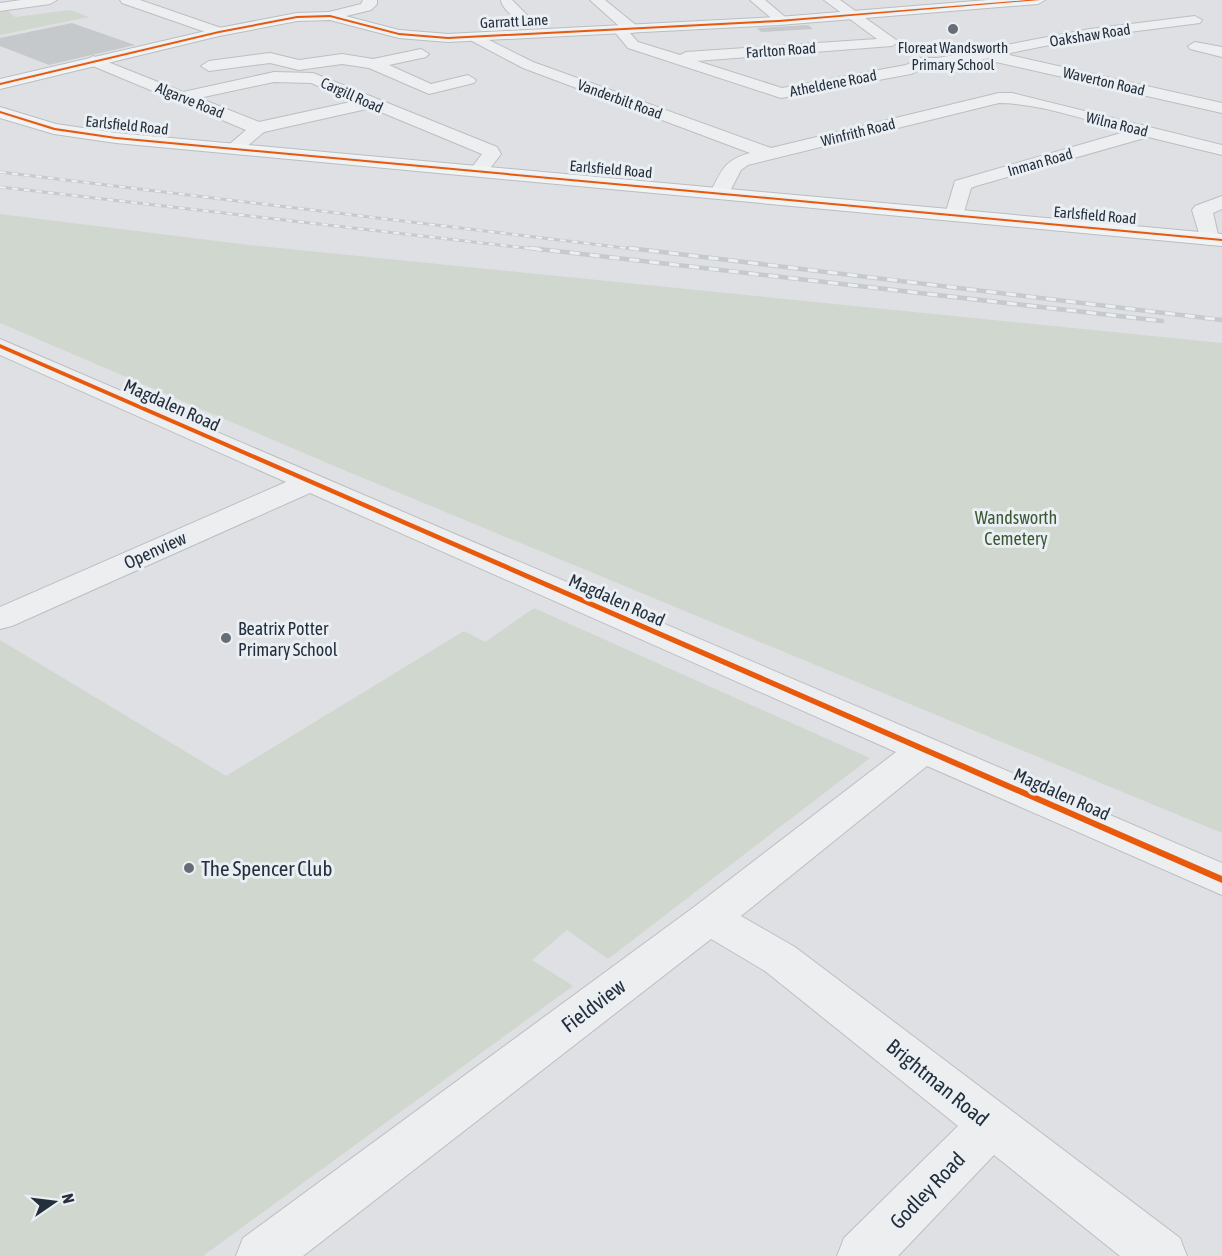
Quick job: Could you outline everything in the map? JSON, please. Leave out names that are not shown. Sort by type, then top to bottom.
[{"type":"main road","name":"Garratt Lane","points":[[0,84],[219,32],[297,17],[330,16],[415,37],[475,37],[783,21],[1038,0]]},
{"type":"main road","name":"Earlsfield Road","points":[[0,112],[54,129],[116,138],[1215,240]]},
{"type":"street","points":[[0,7],[50,0]]},
{"type":"street","points":[[127,0],[219,32]]},
{"type":"street","points":[[330,16],[366,7],[370,4],[370,0]]},
{"type":"street","name":"Atheldene Road","points":[[597,0],[626,29],[633,45],[781,93],[911,69],[921,63],[938,63],[986,54]]},
{"type":"street","points":[[757,0],[783,21]]},
{"type":"street","points":[[831,0],[921,63]]},
{"type":"street","points":[[506,2],[538,33]]},
{"type":"street","name":"Oakshaw Road","points":[[986,54],[1090,33],[1195,20]]},
{"type":"street","name":"Vanderbilt Road","points":[[475,37],[528,65],[769,154]]},
{"type":"street","name":"Farlton Road","points":[[669,58],[892,42]]},
{"type":"street","points":[[1195,46],[1222,52]]},
{"type":"street","points":[[373,64],[421,54]]},
{"type":"street","name":"Waverton Road","points":[[986,54],[1222,108]]},
{"type":"street","points":[[209,66],[270,58],[296,70],[342,59],[373,64],[434,91],[468,80]]},
{"type":"street","name":"Algarve Road","points":[[93,61],[257,128]]},
{"type":"street","name":"Cargill Road","points":[[183,97],[296,70],[491,152],[492,154],[478,171]]},
{"type":"street","name":"Winfrith Road","points":[[720,193],[733,167],[741,161],[999,98],[1012,98]]},
{"type":"street","name":"Wilna Road","points":[[1012,98],[1222,150]]},
{"type":"street","points":[[233,149],[257,128],[369,102]]},
{"type":"street","name":"Inman Road","points":[[955,215],[962,185],[1147,132]]},
{"type":"street","points":[[1215,240],[1202,210],[1222,202]]},
{"type":"street","name":"Magdalen Road","points":[[0,346],[1222,880]]},
{"type":"street","name":"Openview","points":[[0,618],[310,482]]},
{"type":"street","name":"Fieldview","points":[[262,1256],[709,918],[913,758],[918,748]]},
{"type":"street","name":"Brightman Road","points":[[709,918],[780,959],[1161,1256]]},
{"type":"street","name":"Godley Road","points":[[863,1256],[991,1125]]},
{"type":"green space","points":[[5,8],[15,17],[70,10],[89,17],[0,35],[0,9]]},
{"type":"green space","name":"Wandsworth Cemetery","points":[[0,214],[249,245],[1222,343],[1222,833],[339,468],[0,323]]},
{"type":"green space","name":"The Spencer Club","points":[[534,608],[870,758],[608,959],[567,930],[532,960],[573,986],[203,1256],[0,1256],[0,640],[226,776],[464,631],[485,642]]},
{"type":"building","points":[[72,23],[135,45],[49,65],[0,46],[0,38]]},
{"type":"building","points":[[808,25],[813,29],[761,32],[757,28]]},
{"type":"railway","points":[[0,172],[641,250]]},
{"type":"railway","points":[[0,187],[543,250]]},
{"type":"railway","points":[[530,248],[1162,321]]},
{"type":"railway","points":[[629,248],[1222,320]]},
{"type":"cycle path","points":[[0,84],[219,32],[297,17],[330,16],[399,34],[448,38],[779,21],[1038,0]]},
{"type":"cycle path","points":[[0,112],[54,129],[116,138],[1222,240]]},
{"type":"cycle path","points":[[0,346],[1222,880]]},
{"type":"place","name":"Floreat Wandsworth Primary School","points":[[953,29]]},
{"type":"place","name":"Beatrix Potter Primary School","points":[[226,638]]},
{"type":"place","name":"The Spencer Club","points":[[189,868]]}]
